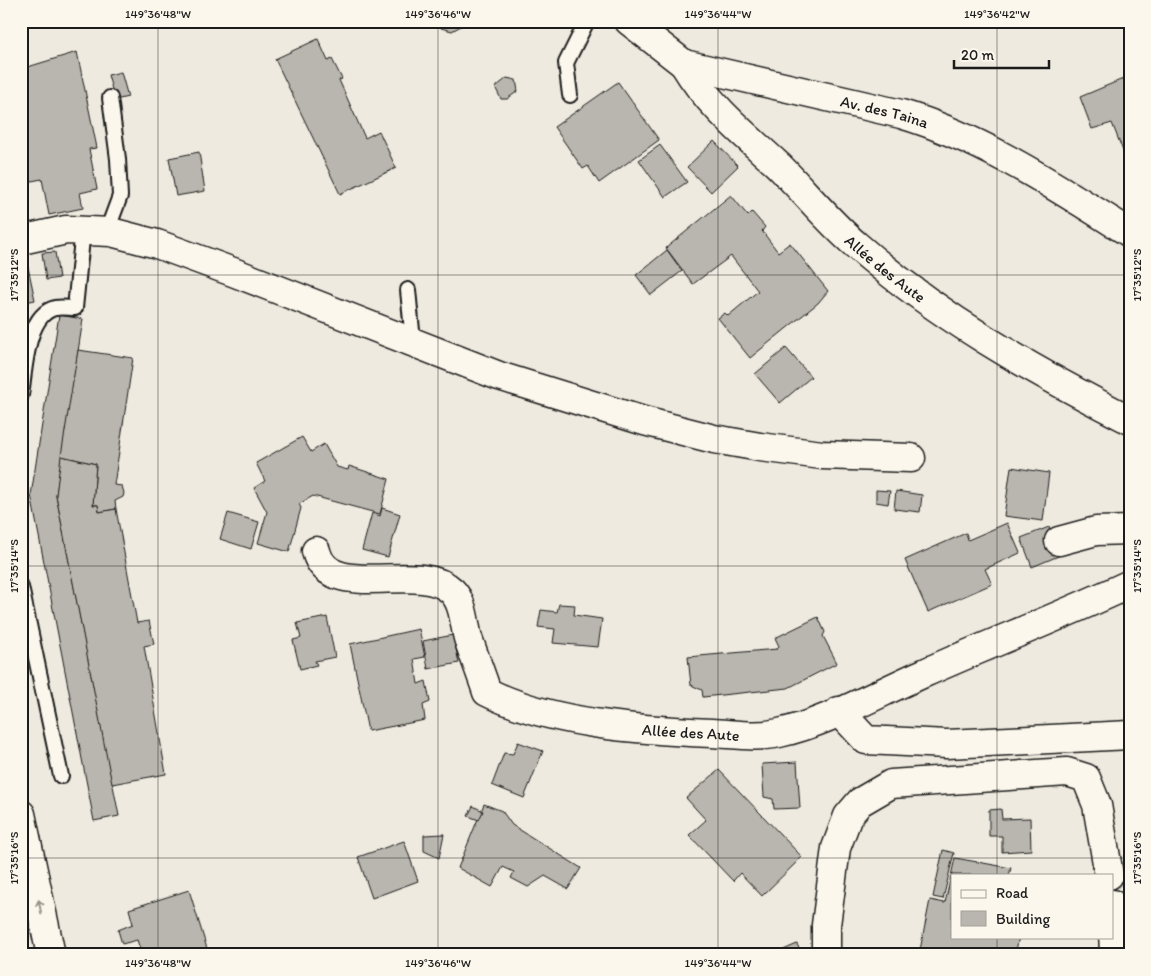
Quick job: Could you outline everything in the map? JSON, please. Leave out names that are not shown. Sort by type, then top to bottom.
[{"type":"street","name":"Av. des Taina","points":[[629,21],[674,57],[935,124],[1023,169],[1130,233]]},
{"type":"street","points":[[663,21],[674,57]]},
{"type":"street","name":"Allée des Aute","points":[[674,57],[698,88],[729,122],[780,167],[856,245],[916,292],[976,334],[1130,420]]},
{"type":"street","points":[[21,240],[66,230],[95,230],[157,244],[413,341],[499,376],[714,440],[822,455],[911,458]]},
{"type":"street","points":[[1059,541],[1096,531],[1130,530]]},
{"type":"street","name":"Allée des Aute","points":[[316,551],[318,563],[330,573],[354,578],[414,578],[433,581],[451,591],[460,602],[468,637],[487,692],[510,704],[626,728],[755,736],[780,733],[840,711],[930,670],[1076,610],[1130,584]]},
{"type":"street","points":[[840,711],[866,740],[947,744],[1130,735]]},
{"type":"street","points":[[826,955],[826,925],[836,848],[848,816],[860,802],[891,784],[1068,772],[1086,778],[1097,805],[1109,874]]},
{"type":"street","points":[[21,814],[50,955]]},
{"type":"street","points":[[1113,938],[1114,955]]},
{"type":"lane","points":[[570,95],[566,63],[588,21]]},
{"type":"lane","points":[[21,395],[32,331],[38,319],[46,312],[56,308],[75,308],[95,230],[120,196],[118,159],[110,98]]},
{"type":"lane","points":[[408,290],[413,341]]},
{"type":"lane","points":[[21,587],[61,776]]},
{"type":"building","points":[[439,21],[463,21],[461,26],[452,31],[441,28]]},
{"type":"building","points":[[318,39],[328,61],[332,59],[342,79],[339,80],[365,138],[379,131],[396,168],[340,194],[275,59]]},
{"type":"building","points":[[77,52],[97,148],[89,149],[97,189],[80,193],[83,208],[49,215],[42,179],[21,183],[21,69]]},
{"type":"building","points":[[121,72],[128,97],[115,100],[108,75]]},
{"type":"building","points":[[1130,76],[1130,169],[1112,123],[1092,129],[1080,97]]},
{"type":"building","points":[[507,78],[516,80],[518,91],[507,99],[501,99],[496,89]]},
{"type":"building","points":[[618,82],[659,140],[599,183],[588,166],[583,169],[554,127]]},
{"type":"building","points":[[714,141],[738,166],[711,192],[687,167]]},
{"type":"building","points":[[660,145],[687,182],[665,197],[639,160]]},
{"type":"building","points":[[199,152],[205,191],[176,196],[169,158]]},
{"type":"building","points":[[731,195],[748,216],[752,212],[765,227],[762,231],[778,252],[790,243],[828,291],[818,303],[750,358],[718,318],[725,313],[728,316],[758,291],[731,256],[693,284],[666,248]]},
{"type":"building","points":[[667,250],[682,271],[651,295],[636,275]]},
{"type":"building","points":[[55,252],[59,278],[46,280],[42,253]]},
{"type":"building","points":[[28,267],[35,300],[21,303],[21,269]]},
{"type":"building","points":[[59,315],[83,319],[56,495],[119,816],[94,821],[31,495]]},
{"type":"building","points":[[786,348],[811,377],[780,403],[755,374]]},
{"type":"building","points":[[78,350],[133,358],[114,485],[122,486],[124,493],[123,497],[115,501],[116,509],[99,512],[98,505],[93,505],[96,464],[61,456]]},
{"type":"building","points":[[302,437],[311,452],[324,444],[337,467],[348,470],[349,466],[389,479],[380,514],[313,496],[299,504],[301,508],[289,552],[258,543],[267,512],[254,488],[265,481],[256,463]]},
{"type":"building","points":[[61,456],[96,464],[93,505],[98,505],[99,512],[116,509],[137,623],[149,621],[154,644],[144,646],[166,774],[112,784],[56,495]]},
{"type":"building","points":[[1011,467],[1049,473],[1043,521],[1004,516]]},
{"type":"building","points":[[876,490],[890,491],[888,504],[876,502]]},
{"type":"building","points":[[896,491],[922,495],[920,512],[894,509]]},
{"type":"building","points":[[382,508],[400,514],[388,557],[362,550],[372,513],[380,516]]},
{"type":"building","points":[[228,513],[259,522],[251,549],[220,539]]},
{"type":"building","points":[[1007,523],[1020,553],[985,569],[992,584],[928,612],[905,560],[966,533],[968,540]]},
{"type":"building","points":[[1049,527],[1061,555],[1032,567],[1021,538]]},
{"type":"building","points":[[559,604],[575,605],[574,615],[602,619],[598,647],[553,643],[555,629],[538,627],[541,610],[557,612]]},
{"type":"building","points":[[327,617],[335,657],[315,661],[317,665],[300,669],[293,640],[301,638],[297,623]]},
{"type":"building","points":[[818,617],[825,632],[823,636],[837,663],[788,688],[703,697],[702,690],[691,685],[688,657],[777,649],[779,646],[775,638]]},
{"type":"building","points":[[419,629],[425,657],[414,659],[418,684],[426,681],[430,702],[423,705],[425,720],[368,731],[350,644]]},
{"type":"building","points":[[453,635],[459,663],[428,669],[423,641]]},
{"type":"building","points":[[518,742],[543,751],[524,798],[492,785],[504,753],[513,754]]},
{"type":"building","points":[[797,762],[800,808],[774,809],[773,799],[764,797],[762,764]]},
{"type":"building","points":[[719,770],[802,857],[762,896],[740,873],[733,881],[689,835],[706,820],[686,798]]},
{"type":"building","points":[[484,804],[502,811],[512,825],[581,868],[568,889],[545,876],[528,887],[511,878],[514,872],[503,867],[492,887],[458,868]]},
{"type":"building","points":[[473,806],[483,811],[479,820],[468,816]]},
{"type":"building","points":[[1001,809],[1002,819],[1030,818],[1031,850],[1002,852],[1002,836],[989,836],[989,810]]},
{"type":"building","points":[[444,834],[439,858],[424,851],[424,835]]},
{"type":"building","points":[[404,841],[418,881],[372,898],[358,857]]},
{"type":"building","points":[[943,850],[954,853],[943,899],[933,897]]},
{"type":"building","points":[[955,858],[1011,868],[1009,874],[951,874]]},
{"type":"building","points":[[951,876],[951,938],[1019,938],[1015,955],[919,955],[930,900],[945,903]]},
{"type":"building","points":[[189,890],[209,955],[142,955],[137,940],[122,944],[118,930],[133,924],[129,909]]},
{"type":"building","points":[[797,944],[802,955],[780,955],[779,952]]}]
